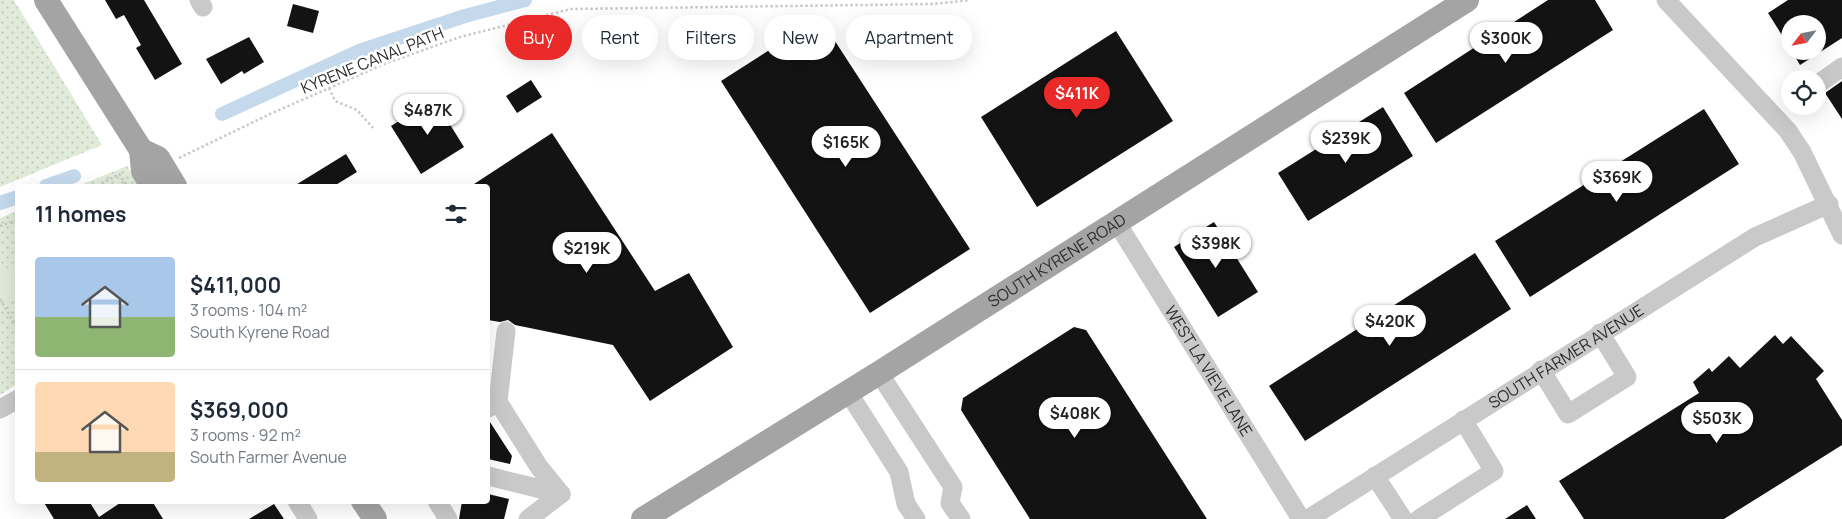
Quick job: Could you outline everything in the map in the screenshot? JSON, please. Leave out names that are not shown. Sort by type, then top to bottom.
[{"type":"main road","points":[[46,0],[141,150],[142,171],[151,184]]},
{"type":"main road","name":"SOUTH KYRENE ROAD","points":[[643,519],[879,373],[1467,0]]},
{"type":"main road","points":[[141,150],[158,158],[174,184]]},
{"type":"main road","points":[[365,504],[375,519]]},
{"type":"street","points":[[1666,0],[1788,131],[1802,152],[1829,204],[1842,235]]},
{"type":"street","points":[[1826,78],[1842,67]]},
{"type":"street","name":"SOUTH FARMER AVENUE","points":[[1308,519],[1541,370],[1755,237],[1829,204]]},
{"type":"street","name":"WEST LA VIEVE LANE","points":[[1117,223],[1300,519]]},
{"type":"street","points":[[506,330],[493,405],[561,494]]},
{"type":"street","points":[[1541,370],[1568,414],[1627,377],[1600,333]]},
{"type":"street","points":[[879,373],[953,487],[950,503],[960,519]]},
{"type":"street","points":[[848,392],[899,472],[906,504],[916,519]]},
{"type":"street","points":[[0,410],[15,401]]},
{"type":"street","points":[[1419,519],[1494,471],[1463,420]]},
{"type":"street","points":[[490,476],[561,494]]},
{"type":"street","points":[[1375,476],[1404,519]]},
{"type":"street","points":[[528,519],[561,494]]},
{"type":"street","points":[[299,504],[308,519]]},
{"type":"street","points":[[438,504],[448,519]]},
{"type":"path","name":"KYRENE CANAL PATH","points":[[183,162],[179,157],[384,64],[460,37],[571,9],[934,4],[970,0]]},
{"type":"path","points":[[329,88],[335,101],[357,110],[373,128]]},
{"type":"path","points":[[101,184],[119,174],[125,184]]},
{"type":"path","points":[[0,226],[15,221]]},
{"type":"path","points":[[0,299],[15,323]]},
{"type":"green space","points":[[0,0],[14,0],[102,145],[0,187]]},
{"type":"green space","points":[[127,166],[139,184],[83,184]]},
{"type":"green space","points":[[15,212],[15,385],[0,395],[0,218]]},
{"type":"green space","points":[[15,263],[15,299],[6,305],[0,296],[0,273]]},
{"type":"building","points":[[105,0],[144,0],[182,64],[155,80],[136,48],[141,45],[124,15],[116,19]]},
{"type":"building","points":[[1548,0],[1595,0],[1613,30],[1436,143],[1404,93]]},
{"type":"building","points":[[1788,0],[1842,0],[1842,38],[1826,48],[1826,15],[1781,15],[1781,34],[1768,13]]},
{"type":"building","points":[[293,4],[319,11],[313,33],[287,26]]},
{"type":"building","points":[[1116,31],[1173,121],[1037,207],[981,117]]},
{"type":"building","points":[[249,37],[264,62],[244,74],[242,71],[221,84],[206,59]]},
{"type":"building","points":[[836,43],[970,249],[870,313],[721,81],[764,54],[764,60],[836,60]]},
{"type":"building","points":[[1797,60],[1808,60],[1800,65]]},
{"type":"building","points":[[531,80],[542,97],[517,113],[506,96]]},
{"type":"building","points":[[1842,81],[1842,119],[1826,95],[1826,92]]},
{"type":"building","points":[[434,99],[464,147],[421,174],[391,126]]},
{"type":"building","points":[[1383,107],[1413,156],[1308,221],[1278,173]]},
{"type":"building","points":[[1704,109],[1739,164],[1530,297],[1495,241]]},
{"type":"building","points":[[552,133],[655,291],[689,273],[733,347],[650,401],[613,345],[515,325],[508,320],[500,322],[490,320],[490,184],[474,184]]},
{"type":"building","points":[[346,154],[357,172],[337,184],[297,184]]},
{"type":"building","points":[[1214,222],[1258,292],[1218,317],[1174,247]]},
{"type":"building","points":[[1475,253],[1511,309],[1305,441],[1269,386]]},
{"type":"building","points":[[1074,327],[1086,330],[1207,519],[1030,519],[961,410],[963,398]]},
{"type":"building","points":[[1775,335],[1783,344],[1791,336],[1824,371],[1816,379],[1842,420],[1842,445],[1724,519],[1584,519],[1559,481],[1699,393],[1693,382],[1709,368],[1712,372],[1729,356],[1740,368]]},
{"type":"building","points":[[490,422],[512,456],[510,464],[490,459]]},
{"type":"building","points":[[490,494],[509,499],[504,519],[459,519],[462,504],[490,504]]},
{"type":"building","points":[[45,504],[91,504],[99,517],[118,504],[154,504],[163,519],[54,519]]},
{"type":"building","points":[[274,504],[284,519],[249,519]]},
{"type":"building","points":[[1527,505],[1536,519],[1505,519]]},
{"type":"waterway","points":[[222,114],[359,51],[465,16],[525,0]]},
{"type":"waterway","points":[[52,184],[74,176]]},
{"type":"waterway","points":[[0,203],[15,198]]}]
